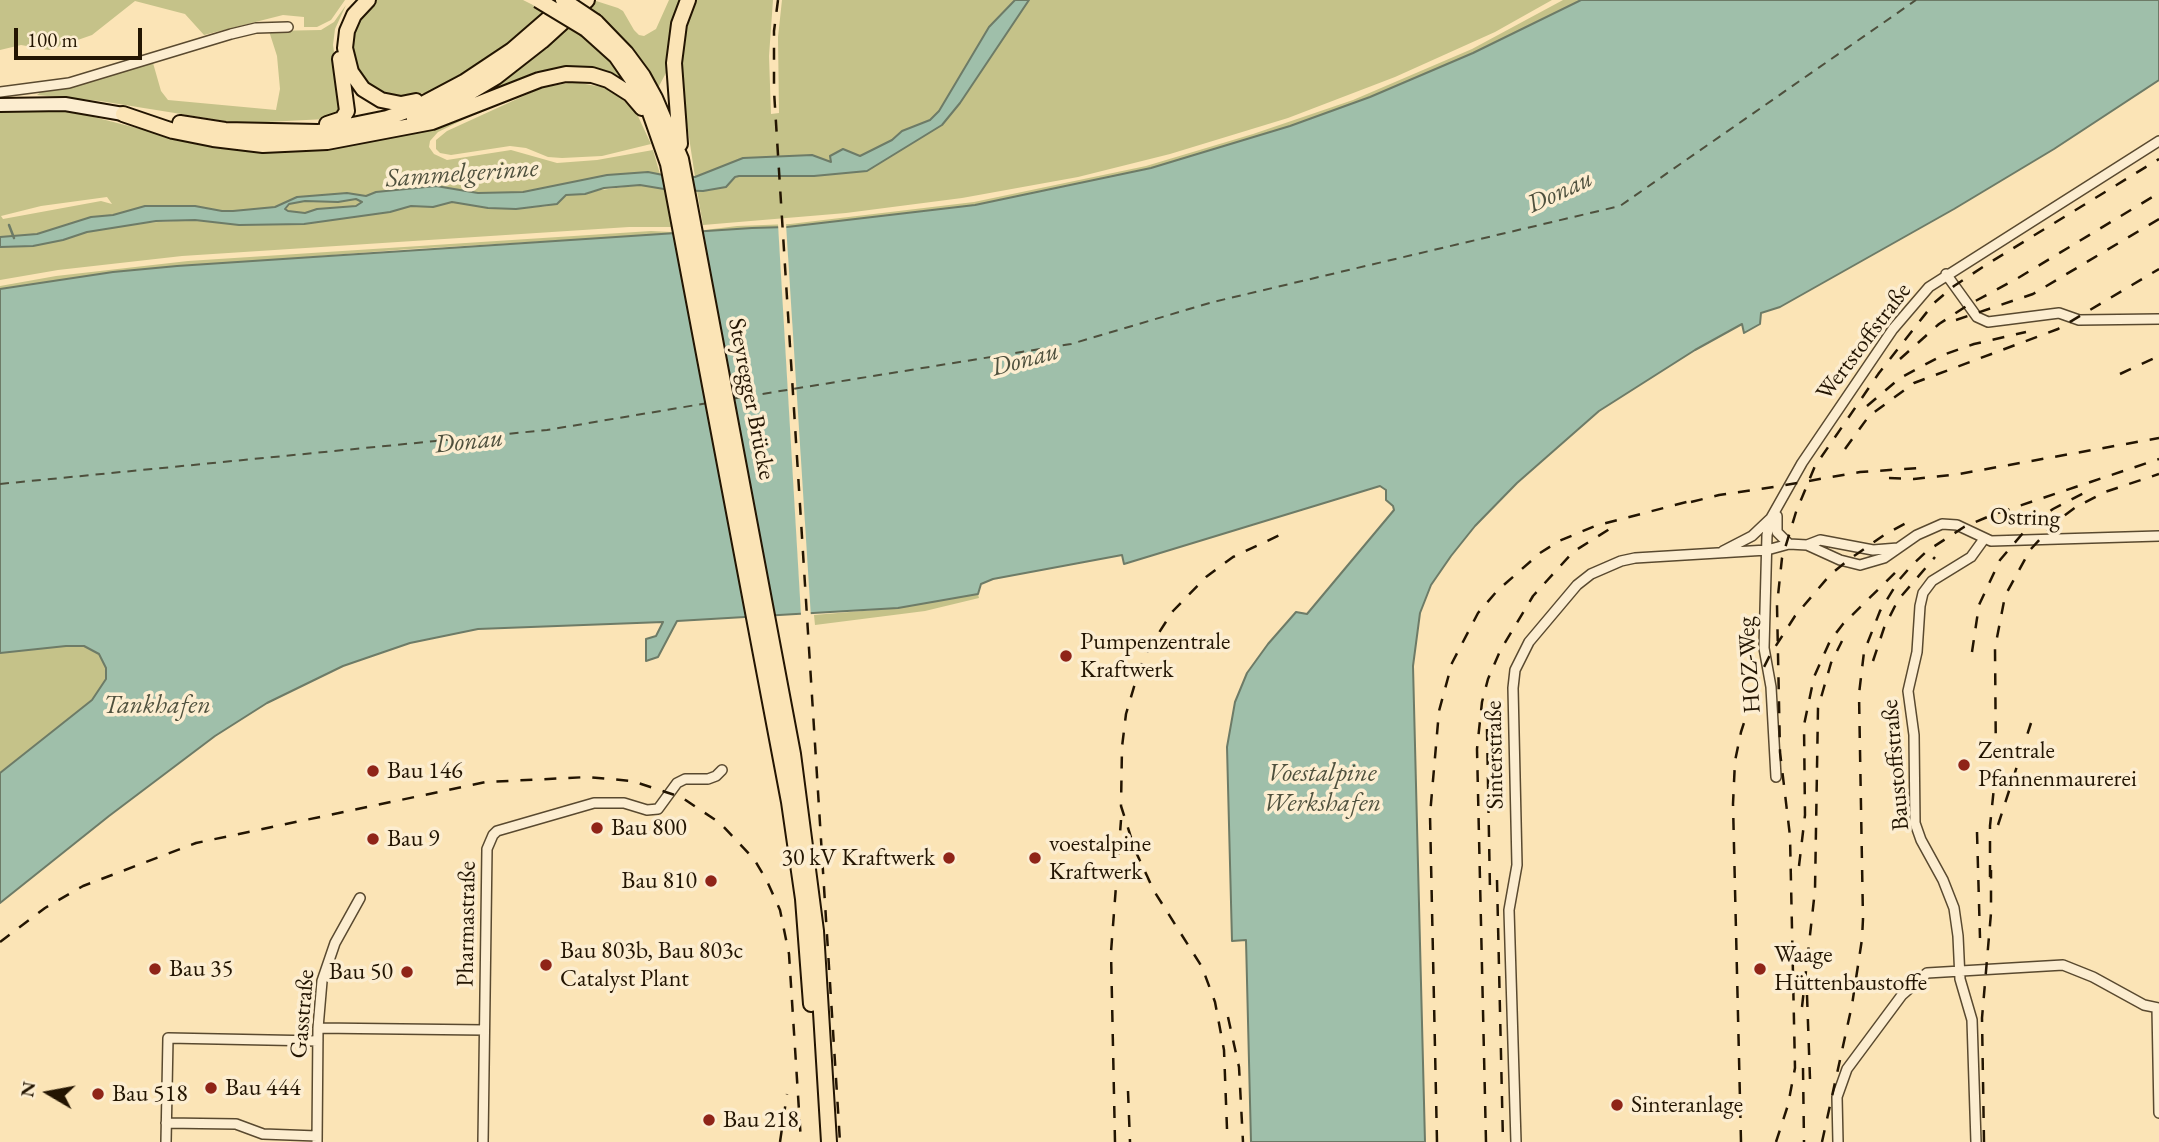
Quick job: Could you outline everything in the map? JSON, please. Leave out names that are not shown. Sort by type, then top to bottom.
[{"type":"main road","points":[[288,131],[333,123],[346,115],[339,38],[344,20],[357,0]]},
{"type":"main road","points":[[368,0],[354,15],[345,39],[349,66],[358,83],[375,97],[395,103],[416,102],[444,93]]},
{"type":"main road","points":[[538,0],[591,25],[618,43],[636,64],[665,119]]},
{"type":"main road","points":[[564,0],[591,25]]},
{"type":"main road","points":[[0,104],[74,105],[225,130],[318,132],[373,122],[415,108],[464,82],[512,50],[569,0]]},
{"type":"main road","points":[[387,131],[469,93],[496,77],[542,41],[587,0]]},
{"type":"main road","points":[[665,119],[679,24],[688,0]]},
{"type":"main road","points":[[123,114],[191,135],[263,145],[327,142],[432,122],[540,80],[566,74],[592,75],[616,84],[665,119]]},
{"type":"main road","name":"Steyregger Brücke","points":[[665,119],[681,159],[775,692]]},
{"type":"main road","name":"Steyregger Brücke","points":[[665,119],[668,164],[775,692]]},
{"type":"main road","points":[[775,692],[803,899],[820,1142]]},
{"type":"main road","points":[[775,692],[813,898],[829,1142]]},
{"type":"street","points":[[0,92],[69,83],[243,31],[288,27]]},
{"type":"street","points":[[33,89],[34,103]]},
{"type":"street","name":"Wertstoffstraße","points":[[1715,554],[1744,541],[1779,508],[1818,438],[1873,357],[1929,286],[2159,141]]},
{"type":"street","points":[[1946,274],[1977,317],[1988,322],[2059,313],[2079,320],[2159,319]]},
{"type":"street","points":[[1779,508],[1776,527],[1779,536],[1788,544]]},
{"type":"street","points":[[1767,550],[1771,518]]},
{"type":"street","name":"Ostring","points":[[1807,545],[1840,560],[1860,565],[1877,562],[1928,529],[1942,524],[1957,525],[1984,539],[2008,541],[2159,536]]},
{"type":"street","name":"Baustoffstraße","points":[[1976,1142],[1972,1020],[1962,987],[1958,936],[1951,901],[1915,822],[1914,735],[1908,691],[1916,659],[1923,593],[1932,581],[1971,557],[1984,539]]},
{"type":"street","name":"Ostring","points":[[1767,550],[1788,544],[1807,545],[1826,540],[1873,550],[1898,548]]},
{"type":"street","name":"Sinterstraße","points":[[1516,1142],[1510,910],[1517,864],[1513,688],[1515,670],[1529,642],[1566,596],[1591,574],[1605,567],[1635,558],[1767,550]]},
{"type":"street","name":"HOZ-Weg","points":[[1767,550],[1765,648],[1771,687],[1776,777]]},
{"type":"street","name":"Pharmastraße","points":[[483,1142],[487,849],[493,835],[497,831],[594,803],[624,803],[647,810],[658,809],[677,783],[685,779],[708,779],[722,770]]},
{"type":"street","name":"Gasstraße","points":[[317,1139],[319,1000],[327,962],[340,932],[360,898]]},
{"type":"street","points":[[1838,1142],[1838,1097],[1847,1069],[1902,995],[1917,980],[1927,973],[1960,970],[2063,965],[2093,976],[2134,1001],[2158,1008],[2159,1113]]},
{"type":"street","points":[[318,1028],[484,1030]]},
{"type":"street","points":[[166,1142],[168,1038],[318,1041]]},
{"type":"street","points":[[166,1123],[236,1124],[263,1135],[317,1139]]},
{"type":"shaded area","points":[[0,0],[345,0],[331,20],[317,27],[304,27],[304,17],[283,15],[204,35],[185,14],[135,1],[92,35],[49,50],[21,45],[0,50]]},
{"type":"shaded area","points":[[375,0],[523,0],[545,11],[495,53],[459,78],[425,93],[393,97],[371,89],[352,66],[349,56],[353,25]]},
{"type":"shaded area","points":[[593,0],[623,11],[634,30],[644,36],[656,29],[669,0],[683,0],[668,69],[658,88],[626,42],[588,7]]},
{"type":"shaded area","points":[[692,0],[773,0],[769,56],[771,114],[779,113],[778,37],[782,0],[1015,0],[989,27],[939,111],[930,120],[902,131],[892,140],[860,156],[843,149],[831,162],[812,155],[743,158],[695,177],[682,91],[679,47]]},
{"type":"shaded area","points":[[1029,0],[1552,0],[1495,32],[1395,77],[1288,118],[1170,154],[1078,177],[962,198],[846,213],[703,225],[697,191],[712,190],[739,176],[814,176],[867,171],[942,125],[960,103]]},
{"type":"shaded area","points":[[1563,0],[1581,0],[1473,53],[1370,97],[1290,126],[1151,168],[975,205],[906,215],[705,232],[737,226],[790,224],[974,202],[1146,166],[1353,100],[1472,49]]},
{"type":"shaded area","points":[[346,5],[335,29],[333,45],[340,111],[326,119],[231,122],[100,101],[37,95],[42,91],[68,87],[153,63],[161,91],[168,100],[276,110],[280,89],[277,56],[269,31],[321,30],[334,22]]},
{"type":"shaded area","points":[[566,24],[600,50],[629,87],[595,73],[460,104]]},
{"type":"shaded area","points":[[574,82],[602,87],[618,95],[637,114],[651,144],[602,156],[562,158],[548,157],[526,148],[510,146],[451,155],[440,153],[436,149],[436,140],[447,131],[541,88]]},
{"type":"shaded area","points":[[514,95],[438,132],[430,141],[429,147],[434,154],[447,160],[511,150],[557,163],[597,160],[653,150],[660,174],[648,172],[607,175],[523,192],[478,193],[436,186],[376,192],[366,196],[297,197],[275,207],[233,211],[195,206],[145,206],[113,215],[91,217],[37,234],[0,237],[0,111],[48,109],[86,115],[168,136],[337,147],[424,128]],"holes":[[[107,197],[112,204],[101,201],[3,219],[1,216],[41,206]]]},
{"type":"shaded area","points":[[640,185],[664,189],[672,227],[629,227],[182,256],[58,270],[0,280],[0,247],[33,246],[87,232],[140,223],[195,220],[239,225],[304,224],[390,212],[411,206],[433,207],[452,202],[516,209],[549,206],[569,194]]},
{"type":"shaded area","points":[[356,199],[362,202],[356,206],[317,209],[305,213],[285,209],[289,204],[305,201],[338,202]]},
{"type":"shaded area","points":[[651,231],[673,234],[410,249],[113,272],[0,289],[0,286],[56,276],[188,261]]},
{"type":"shaded area","points":[[978,594],[979,598],[925,611],[815,625],[814,615],[898,608]]},
{"type":"shaded area","points":[[84,646],[99,654],[106,668],[106,679],[92,700],[0,773],[0,653]]},
{"type":"water","points":[[1015,0],[1029,0],[960,103],[942,125],[867,171],[814,176],[739,176],[726,187],[703,191],[670,190],[640,185],[604,188],[585,194],[566,195],[557,204],[516,209],[452,202],[433,207],[411,206],[390,212],[304,224],[239,225],[195,220],[156,221],[87,232],[33,246],[0,247],[0,237],[37,234],[91,217],[113,215],[145,206],[195,206],[233,211],[275,207],[297,197],[347,193],[366,196],[376,192],[436,186],[478,193],[523,192],[607,175],[648,172],[695,177],[743,158],[812,155],[831,162],[830,156],[843,149],[860,156],[892,140],[902,131],[930,120],[939,111],[989,27]],"holes":[[[356,199],[362,202],[356,206],[317,209],[305,213],[285,209],[289,204],[305,201],[338,202]]]},
{"type":"water","points":[[1581,0],[2159,0],[2159,80],[2054,149],[1954,209],[1780,307],[1761,313],[1760,324],[1744,333],[1742,324],[1695,350],[1599,411],[1517,483],[1475,526],[1451,556],[1431,585],[1420,613],[1413,666],[1425,1142],[1251,1142],[1246,940],[1232,941],[1227,747],[1235,702],[1247,673],[1268,644],[1296,612],[1307,614],[1394,510],[1386,500],[1386,490],[1380,486],[1124,564],[1122,555],[993,579],[981,584],[978,594],[898,608],[677,621],[658,657],[646,661],[646,639],[656,636],[663,622],[478,629],[410,643],[343,666],[267,703],[215,736],[0,903],[0,773],[92,700],[106,679],[106,668],[99,654],[84,646],[0,653],[0,289],[113,272],[177,266],[787,227],[975,205],[1151,168],[1290,126],[1370,97],[1473,53]]},
{"type":"pier","points":[[778,224],[786,224],[811,618],[804,619],[801,615]]},
{"type":"waterway","points":[[9,225],[14,238]]},
{"type":"ferry route","points":[[731,399],[1071,344],[1213,302],[1620,206],[1916,0]]},
{"type":"ferry route","points":[[0,484],[547,430],[708,403]]},
{"type":"railway","points":[[778,0],[774,31],[774,91],[840,1142]]},
{"type":"railway","points":[[1776,1142],[1788,1105],[1795,1068],[1790,836],[1780,752],[1777,605],[1782,558],[1796,512],[1815,466],[1879,373],[1934,303],[1989,263],[2159,159]]},
{"type":"railway","points":[[1900,359],[1939,324],[1968,305],[2159,193]]},
{"type":"railway","points":[[1956,320],[2033,294],[2159,219]]},
{"type":"railway","points":[[1845,449],[1869,416],[1914,383],[2058,329],[2159,269]]},
{"type":"railway","points":[[1867,406],[1900,378],[1943,355],[1974,344],[2026,332]]},
{"type":"railway","points":[[2120,374],[2159,356]]},
{"type":"railway","points":[[1889,478],[1914,479],[1959,474],[2159,438]]},
{"type":"railway","points":[[1822,1142],[1852,1005],[1862,939],[1859,694],[1864,652],[1880,611],[1899,580],[1912,565],[1927,551],[1964,527],[1992,515],[2159,459]]},
{"type":"railway","points":[[1691,502],[1860,472],[1919,468]]},
{"type":"railway","points":[[1990,877],[1990,826],[1996,768],[1995,648],[2005,596],[2030,550],[2057,521],[2076,507],[2105,492],[2159,474]]},
{"type":"railway","points":[[1972,652],[1979,605],[2000,560],[2038,520],[2084,493]]},
{"type":"railway","points":[[1437,1142],[1430,815],[1439,711],[1452,663],[1478,613],[1497,591],[1540,553],[1559,541],[1595,526],[1698,499]]},
{"type":"railway","points":[[1741,1142],[1733,804],[1735,761],[1741,732],[1759,677],[1795,616],[1830,575],[1884,535],[1910,521]]},
{"type":"railway","points":[[1486,1142],[1477,749],[1482,702],[1500,651],[1533,596],[1573,552],[1611,528]]},
{"type":"railway","points":[[1227,1129],[1224,1050],[1215,1002],[1202,967],[1154,891],[1135,850],[1121,806],[1122,747],[1126,714],[1139,670],[1149,648],[1173,611],[1206,577],[1233,557],[1284,533]]},
{"type":"railway","points":[[1873,661],[1884,628],[1898,600],[1935,557]]},
{"type":"railway","points":[[1799,866],[1805,815],[1804,725],[1814,677],[1830,641],[1843,624],[1901,567]]},
{"type":"railway","points":[[1802,1007],[1815,890],[1818,708],[1831,663],[1842,641]]},
{"type":"railway","points":[[1998,825],[2031,723]]},
{"type":"railway","points":[[1487,729],[1490,890]]},
{"type":"railway","points":[[0,942],[45,908],[83,886],[196,843],[486,782],[588,777],[632,781],[681,797],[720,823],[754,859],[767,881],[780,910],[789,954],[801,1142]]},
{"type":"railway","points":[[1115,1142],[1111,952],[1121,820]]},
{"type":"railway","points":[[1977,832],[1980,938]]},
{"type":"railway","points":[[1984,1142],[1982,1018],[1991,913],[1991,870]]},
{"type":"railway","points":[[1497,880],[1503,1142]]},
{"type":"railway","points":[[1807,995],[1810,1079]]},
{"type":"railway","points":[[1228,1017],[1239,1067],[1243,1142]]},
{"type":"railway","points":[[1803,1068],[1804,1142]]},
{"type":"railway","points":[[1128,1091],[1130,1142]]},
{"type":"railway","points":[[780,1142],[787,1094]]},
{"type":"place","name":"Pumpenzentrale Kraftwerk","points":[[1066,656]]},
{"type":"place","name":"Zentrale Pfannenmaurerei","points":[[1964,765]]},
{"type":"place","name":"Bau 146","points":[[373,771]]},
{"type":"place","name":"Bau 800","points":[[597,828]]},
{"type":"place","name":"Bau 9","points":[[373,839]]},
{"type":"place","name":"30 kV Kraftwerk","points":[[949,858]]},
{"type":"place","name":"voestalpine Kraftwerk","points":[[1035,858]]},
{"type":"place","name":"Bau 810","points":[[711,881]]},
{"type":"place","name":"Bau 803b, Bau 803c Catalyst Plant","points":[[546,965]]},
{"type":"place","name":"Bau 35","points":[[155,969]]},
{"type":"place","name":"Waage Hüttenbaustoffe","points":[[1760,969]]},
{"type":"place","name":"Bau 50","points":[[407,972]]},
{"type":"place","name":"Bau 444","points":[[211,1088]]},
{"type":"place","name":"Bau 518","points":[[98,1094]]},
{"type":"place","name":"Sinteranlage","points":[[1617,1105]]},
{"type":"place","name":"Bau 218","points":[[709,1120]]},
{"type":"water label","name":"Sammelgerinne","points":[[462,174]]},
{"type":"water label","name":"Donau","points":[[1560,192]]},
{"type":"water label","name":"Donau","points":[[1025,360]]},
{"type":"water label","name":"Donau","points":[[469,442]]},
{"type":"water label","name":"Tankhafen","points":[[157,706]]},
{"type":"water label","name":"Voestalpine Werkshafen","points":[[1322,789]]}]
